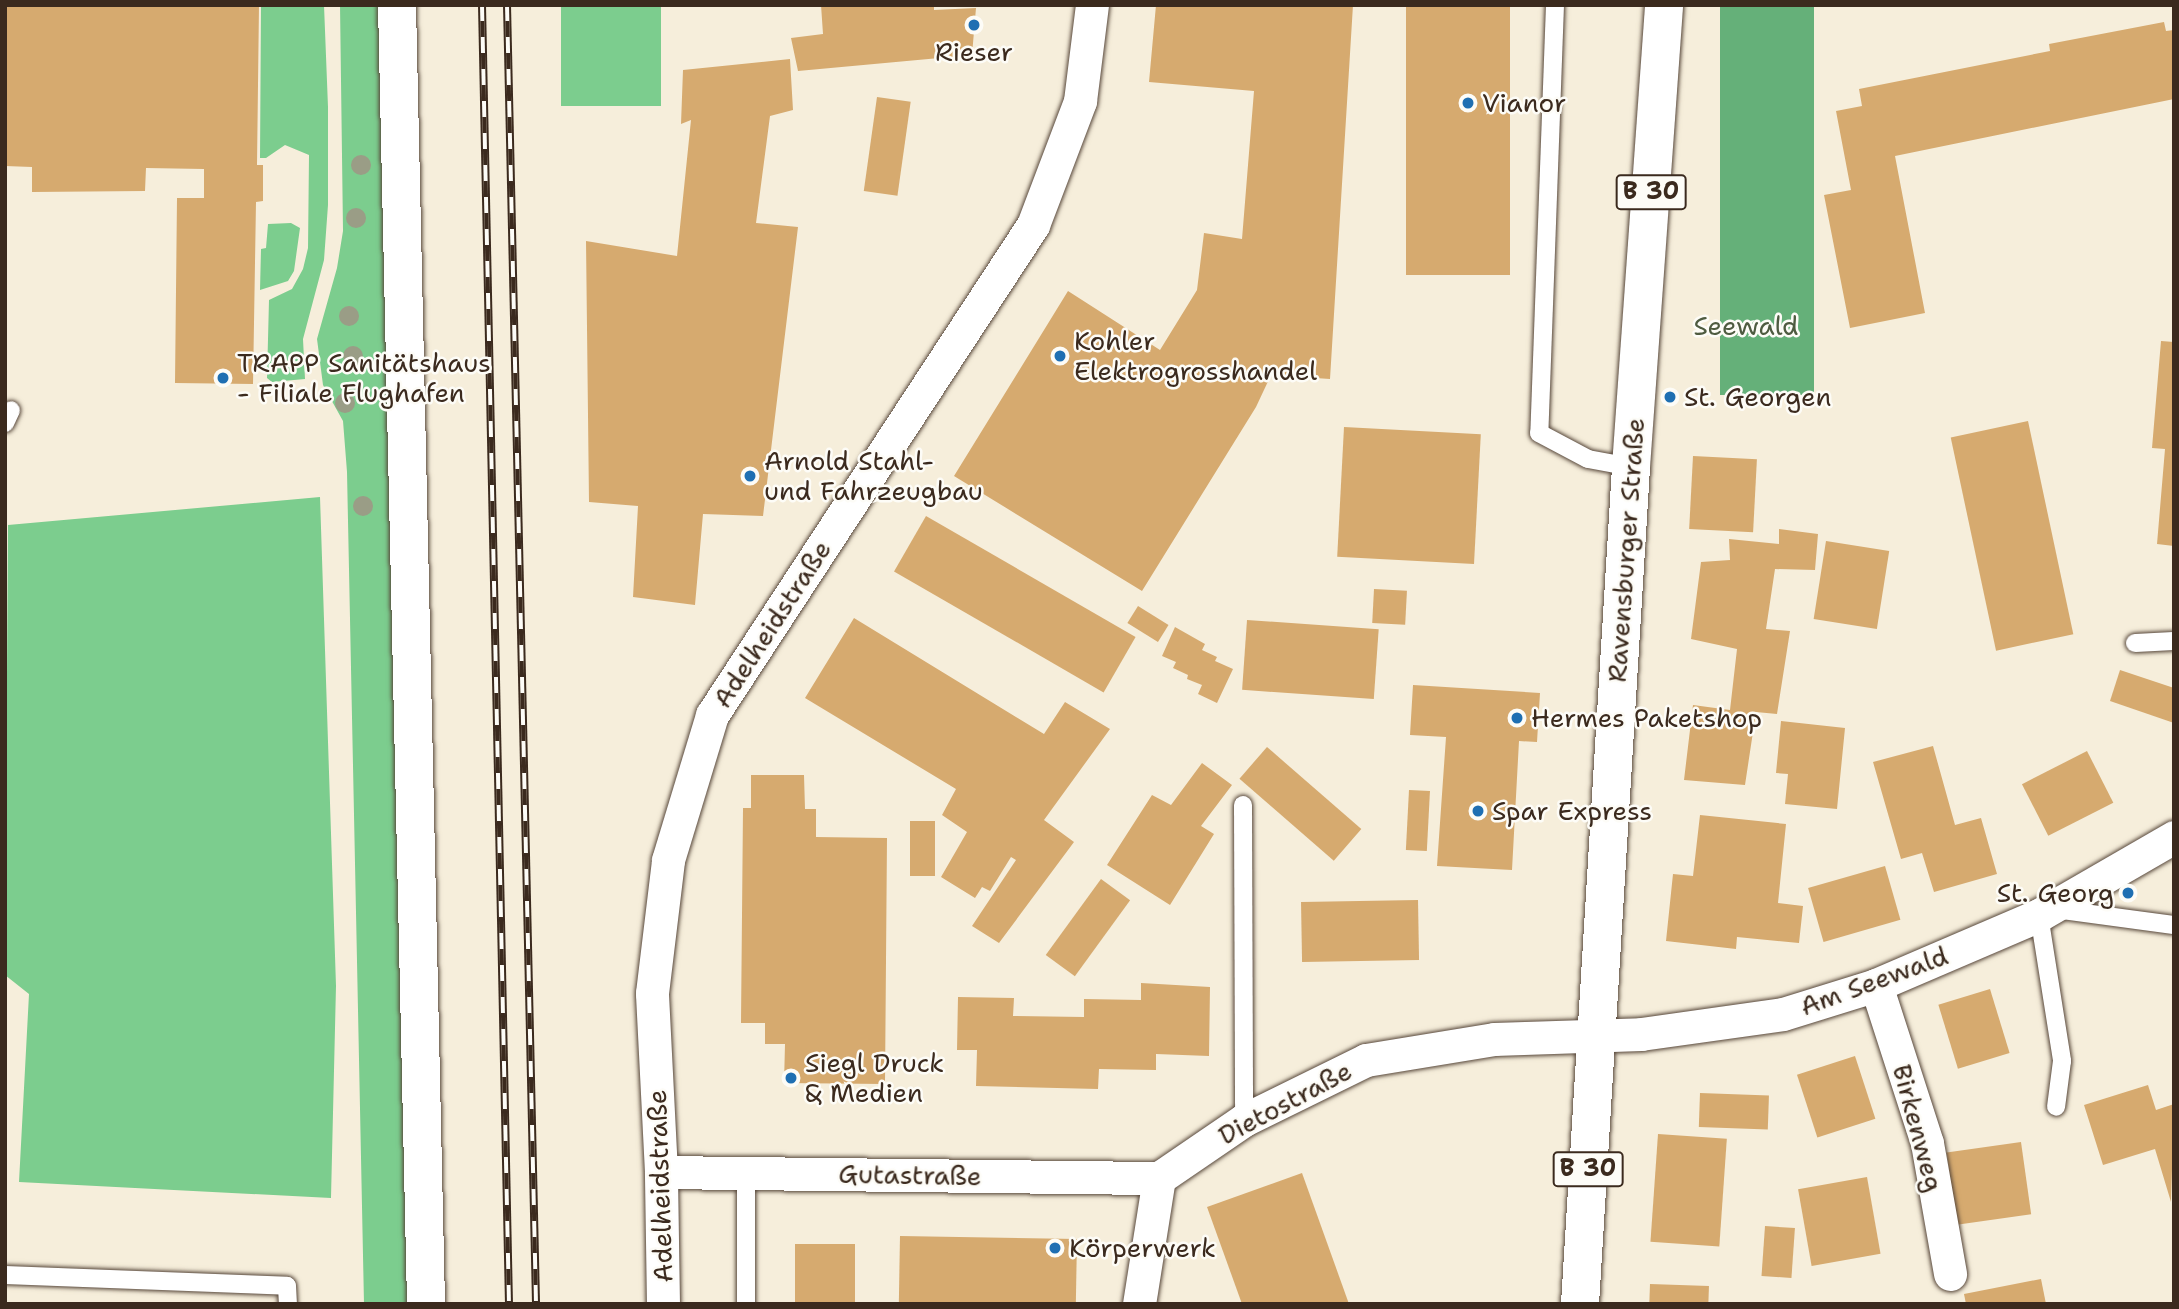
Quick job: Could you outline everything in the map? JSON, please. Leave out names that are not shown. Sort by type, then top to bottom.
[{"type":"main road","points":[[397,5],[426,1304]]},
{"type":"main road","name":"Ravensburger Straße","points":[[1580,1304],[1631,467],[1664,5]]},
{"type":"street","name":"Adelheidstraße","points":[[663,1304],[661,1172],[652,993],[668,860],[712,715],[1033,225],[1080,101],[1092,5]]},
{"type":"street","name":"Am Seewald","points":[[1547,1038],[1687,1029],[1783,1014],[1877,985],[2045,912],[2174,837]]},
{"type":"street","name":"Birkenweg","points":[[1877,985],[1927,1143],[1950,1274]]},
{"type":"street","name":"Dietostraße","points":[[1159,1178],[1244,1120],[1366,1060],[1494,1039],[1547,1038]]},
{"type":"street","name":"Gutastraße","points":[[661,1172],[1159,1178]]},
{"type":"street","points":[[1139,1304],[1159,1178]]},
{"type":"lane","points":[[1555,5],[1539,433],[1588,459],[1631,467]]},
{"type":"lane","points":[[2135,643],[2174,641]]},
{"type":"lane","points":[[1243,806],[1244,1120]]},
{"type":"lane","points":[[2056,1107],[2062,1061],[2045,912],[2174,925]]},
{"type":"lane","points":[[746,1174],[746,1304]]},
{"type":"lane","points":[[5,1275],[287,1286],[288,1304]]},
{"type":"green space","points":[[261,5],[324,5],[328,107],[328,205],[324,260],[303,339],[305,379],[272,382],[267,378],[269,300],[292,289],[303,269],[308,248],[309,155],[285,145],[266,158],[260,158]]},
{"type":"green space","points":[[340,5],[379,5],[409,1304],[364,1304],[347,472],[343,421],[323,385],[317,339],[337,268],[343,231]]},
{"type":"green space","points":[[561,5],[661,5],[661,106],[561,106]]},
{"type":"green space","name":"Seewald","points":[[1720,5],[1814,5],[1814,395],[1720,395]]},
{"type":"green space","points":[[291,223],[300,228],[294,271],[288,281],[260,290],[261,249],[266,248],[268,224]]},
{"type":"green space","points":[[320,497],[336,986],[331,1198],[19,1182],[29,994],[5,975],[8,525]]},
{"type":"building","points":[[5,5],[259,5],[257,165],[263,165],[263,201],[256,202],[253,384],[175,383],[177,198],[204,198],[204,169],[146,168],[145,191],[32,192],[32,167],[5,166]]},
{"type":"building","points":[[821,5],[934,5],[934,10],[976,8],[972,55],[798,71],[791,38],[823,34]]},
{"type":"building","points":[[1156,5],[1353,5],[1330,379],[1271,375],[1256,407],[1142,591],[954,476],[1068,291],[1160,350],[1197,290],[1204,233],[1242,239],[1254,91],[1149,82]]},
{"type":"building","points":[[1406,5],[1510,5],[1510,275],[1406,275]]},
{"type":"building","points":[[2164,22],[2166,31],[2174,30],[2174,99],[1895,156],[1925,313],[1850,328],[1824,195],[1851,190],[1836,111],[1862,106],[1859,89],[2050,51],[2049,44]]},
{"type":"building","points":[[790,59],[793,110],[770,116],[756,223],[798,227],[763,516],[703,514],[695,605],[633,597],[638,506],[589,502],[586,241],[677,256],[691,120],[681,124],[683,70]]},
{"type":"building","points":[[877,97],[911,102],[897,196],[864,191]]},
{"type":"building","points":[[2161,341],[2174,342],[2174,546],[2157,544],[2165,449],[2152,448]]},
{"type":"building","points":[[2028,421],[2073,634],[1996,651],[1951,437]]},
{"type":"building","points":[[1344,427],[1481,434],[1474,564],[1337,557]]},
{"type":"building","points":[[1693,456],[1757,459],[1753,532],[1689,529]]},
{"type":"building","points":[[926,516],[1136,637],[1104,692],[894,571]]},
{"type":"building","points":[[1779,529],[1818,534],[1815,570],[1775,569],[1766,629],[1790,631],[1777,714],[1756,712],[1745,785],[1684,780],[1693,705],[1730,710],[1737,649],[1691,639],[1701,562],[1730,560],[1729,539],[1779,544]]},
{"type":"building","points":[[1826,541],[1889,551],[1877,629],[1814,619]]},
{"type":"building","points":[[1374,589],[1407,591],[1405,625],[1372,623]]},
{"type":"building","points":[[1138,606],[1169,625],[1158,642],[1127,623]]},
{"type":"building","points":[[854,618],[1044,734],[1065,702],[1110,729],[1044,820],[1074,842],[999,943],[972,926],[1016,860],[1011,857],[990,891],[982,887],[975,898],[941,877],[967,832],[942,815],[956,789],[805,698]]},
{"type":"building","points":[[1247,620],[1379,629],[1374,699],[1242,690]]},
{"type":"building","points":[[1175,627],[1205,644],[1202,650],[1217,657],[1215,661],[1233,669],[1217,703],[1198,694],[1202,685],[1187,679],[1188,675],[1173,668],[1176,662],[1162,656]]},
{"type":"building","points":[[2120,670],[2174,688],[2174,723],[2110,701]]},
{"type":"building","points":[[1413,685],[1540,693],[1537,742],[1519,741],[1512,870],[1437,866],[1446,737],[1410,735]]},
{"type":"building","points":[[1781,721],[1845,728],[1837,809],[1785,804],[1788,774],[1776,773]]},
{"type":"building","points":[[1933,746],[1955,825],[1981,818],[1997,874],[1934,892],[1922,853],[1901,859],[1873,762]]},
{"type":"building","points":[[1267,747],[1361,829],[1334,861],[1239,779]]},
{"type":"building","points":[[2087,751],[2113,803],[2048,836],[2022,784]]},
{"type":"building","points":[[1202,763],[1232,785],[1201,826],[1214,834],[1170,905],[1107,865],[1152,795],[1171,805]]},
{"type":"building","points":[[751,775],[804,775],[805,809],[816,809],[816,837],[887,838],[885,1084],[784,1083],[785,1044],[765,1044],[765,1023],[741,1023],[743,808],[751,808]]},
{"type":"building","points":[[1409,790],[1430,791],[1427,851],[1406,850]]},
{"type":"building","points":[[1700,815],[1786,824],[1778,903],[1803,906],[1799,943],[1737,937],[1736,949],[1666,941],[1673,874],[1693,876]]},
{"type":"building","points":[[910,821],[935,821],[935,876],[910,876]]},
{"type":"building","points":[[1885,866],[1900,920],[1824,942],[1808,888]]},
{"type":"building","points":[[1101,879],[1130,900],[1075,976],[1046,955]]},
{"type":"building","points":[[1418,900],[1419,960],[1302,962],[1301,902]]},
{"type":"building","points":[[1141,983],[1210,987],[1209,1056],[1156,1054],[1156,1070],[1099,1069],[1098,1089],[976,1086],[977,1050],[957,1050],[958,997],[1014,998],[1013,1016],[1084,1017],[1084,999],[1141,1000]]},
{"type":"building","points":[[1990,989],[2010,1053],[1958,1069],[1938,1005]]},
{"type":"building","points":[[1855,1056],[1875,1119],[1817,1138],[1797,1075]]},
{"type":"building","points":[[2148,1085],[2156,1110],[2174,1104],[2171,1202],[2155,1149],[2103,1165],[2084,1105]]},
{"type":"building","points":[[1700,1093],[1769,1095],[1768,1129],[1699,1127]]},
{"type":"building","points":[[1658,1134],[1727,1139],[1719,1247],[1650,1242]]},
{"type":"building","points":[[2021,1142],[2031,1214],[1957,1225],[1947,1152]]},
{"type":"building","points":[[1302,1173],[1349,1304],[1242,1304],[1207,1207]]},
{"type":"building","points":[[1867,1177],[1881,1254],[1812,1266],[1798,1189]]},
{"type":"building","points":[[1765,1226],[1795,1228],[1791,1278],[1762,1276]]},
{"type":"building","points":[[900,1236],[1077,1239],[1076,1304],[899,1304]]},
{"type":"building","points":[[795,1244],[855,1244],[855,1304],[795,1304]]},
{"type":"building","points":[[2041,1279],[2046,1304],[1966,1304],[1964,1294]]},
{"type":"building","points":[[1650,1284],[1709,1286],[1708,1304],[1649,1304]]},
{"type":"railway","points":[[482,5],[509,1304]]},
{"type":"railway","points":[[507,5],[536,1304]]},
{"type":"place","name":"Rieser","points":[[974,25]]},
{"type":"place","name":"Vianor","points":[[1468,103]]},
{"type":"place","name":"Kohler Elektrogrosshandel","points":[[1060,356]]},
{"type":"place","name":"TRAPP Sanitätshaus - Filiale Flughafen","points":[[223,378]]},
{"type":"place","name":"St. Georgen","points":[[1670,397]]},
{"type":"place","name":"Arnold Stahl- und Fahrzeugbau","points":[[750,476]]},
{"type":"place","name":"Hermes Paketshop","points":[[1517,718]]},
{"type":"place","name":"Spar Express","points":[[1478,811]]},
{"type":"place","name":"St. Georg","points":[[2128,893]]},
{"type":"place","name":"Siegl Druck & Medien","points":[[791,1078]]},
{"type":"place","name":"Körperwerk","points":[[1055,1248]]}]
